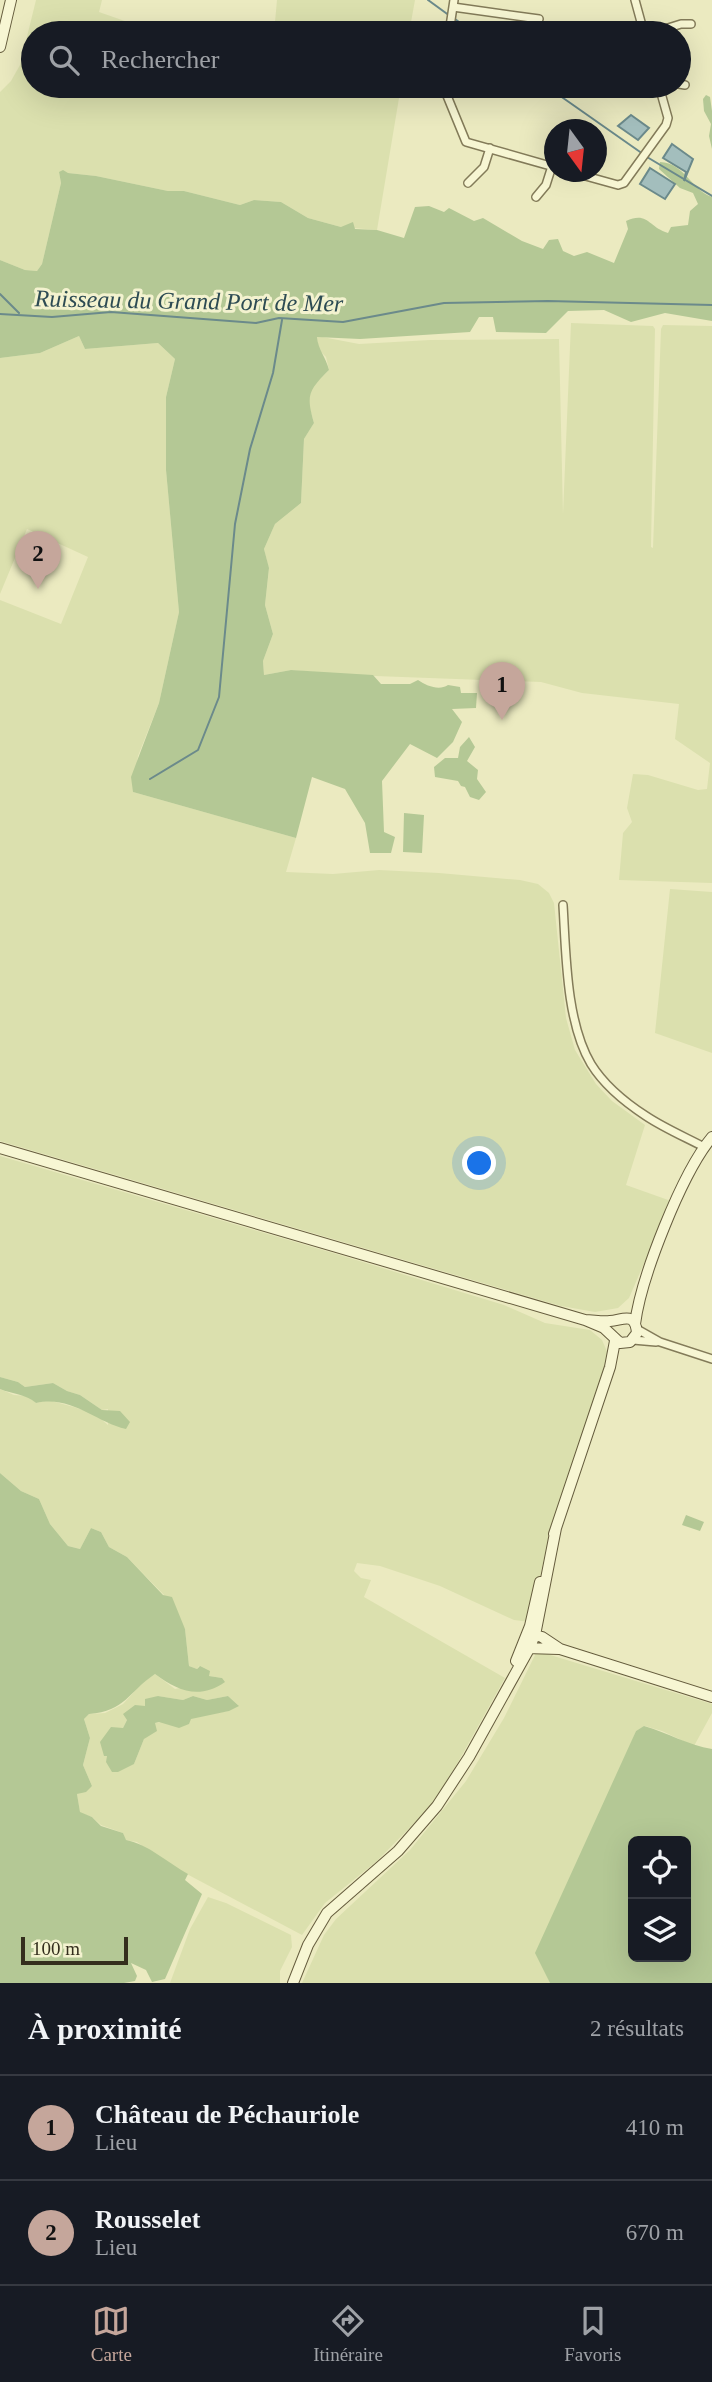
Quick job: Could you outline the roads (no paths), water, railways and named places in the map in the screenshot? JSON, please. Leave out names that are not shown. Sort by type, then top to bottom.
[{"type":"street","points":[[0,47],[11,0]]},
{"type":"street","points":[[635,0],[641,21]]},
{"type":"street","points":[[452,11],[539,19]]},
{"type":"street","points":[[448,98],[466,142],[544,163]]},
{"type":"street","points":[[607,182],[618,185],[624,183],[666,125],[668,118],[663,98]]},
{"type":"street","points":[[468,183],[484,167],[489,148]]},
{"type":"street","points":[[536,197],[547,182]]},
{"type":"street","points":[[563,905],[573,1009],[590,1063],[614,1091],[640,1112],[704,1147]]},
{"type":"street","points":[[585,1320],[614,1321],[625,1318],[639,1296],[685,1181],[712,1137]]},
{"type":"street","points":[[0,1148],[585,1320],[621,1339],[660,1342],[712,1359]]},
{"type":"street","points":[[293,1983],[320,1922],[398,1851],[425,1822],[469,1757],[503,1694],[531,1634],[556,1528],[621,1339],[636,1326],[639,1296]]},
{"type":"street","points":[[625,1318],[660,1342]]},
{"type":"street","points":[[614,1321],[621,1339]]},
{"type":"street","points":[[531,1634],[560,1649],[712,1697]]},
{"type":"street","points":[[526,1648],[560,1649]]},
{"type":"water","points":[[631,115],[649,128],[638,140],[618,126]]},
{"type":"water","points":[[672,144],[693,159],[684,181],[686,172],[663,158]]},
{"type":"water","points":[[650,168],[675,184],[665,199],[640,184]]},
{"type":"waterway","points":[[428,0],[450,16]]},
{"type":"waterway","points":[[563,98],[643,154]]},
{"type":"waterway","points":[[647,157],[712,196]]},
{"type":"waterway","points":[[0,294],[19,313]]},
{"type":"waterway","name":"Ruisseau du Grand Port de Mer","points":[[0,314],[52,317],[111,312],[256,323],[279,318],[343,322],[444,303],[548,301],[712,305]]},
{"type":"waterway","points":[[150,779],[198,750],[219,697],[235,524],[250,449],[273,373],[282,320]]},
{"type":"place","name":"Rousselet","points":[[38,589]]},
{"type":"place","name":"Château de Péchauriole","points":[[502,720]]}]
